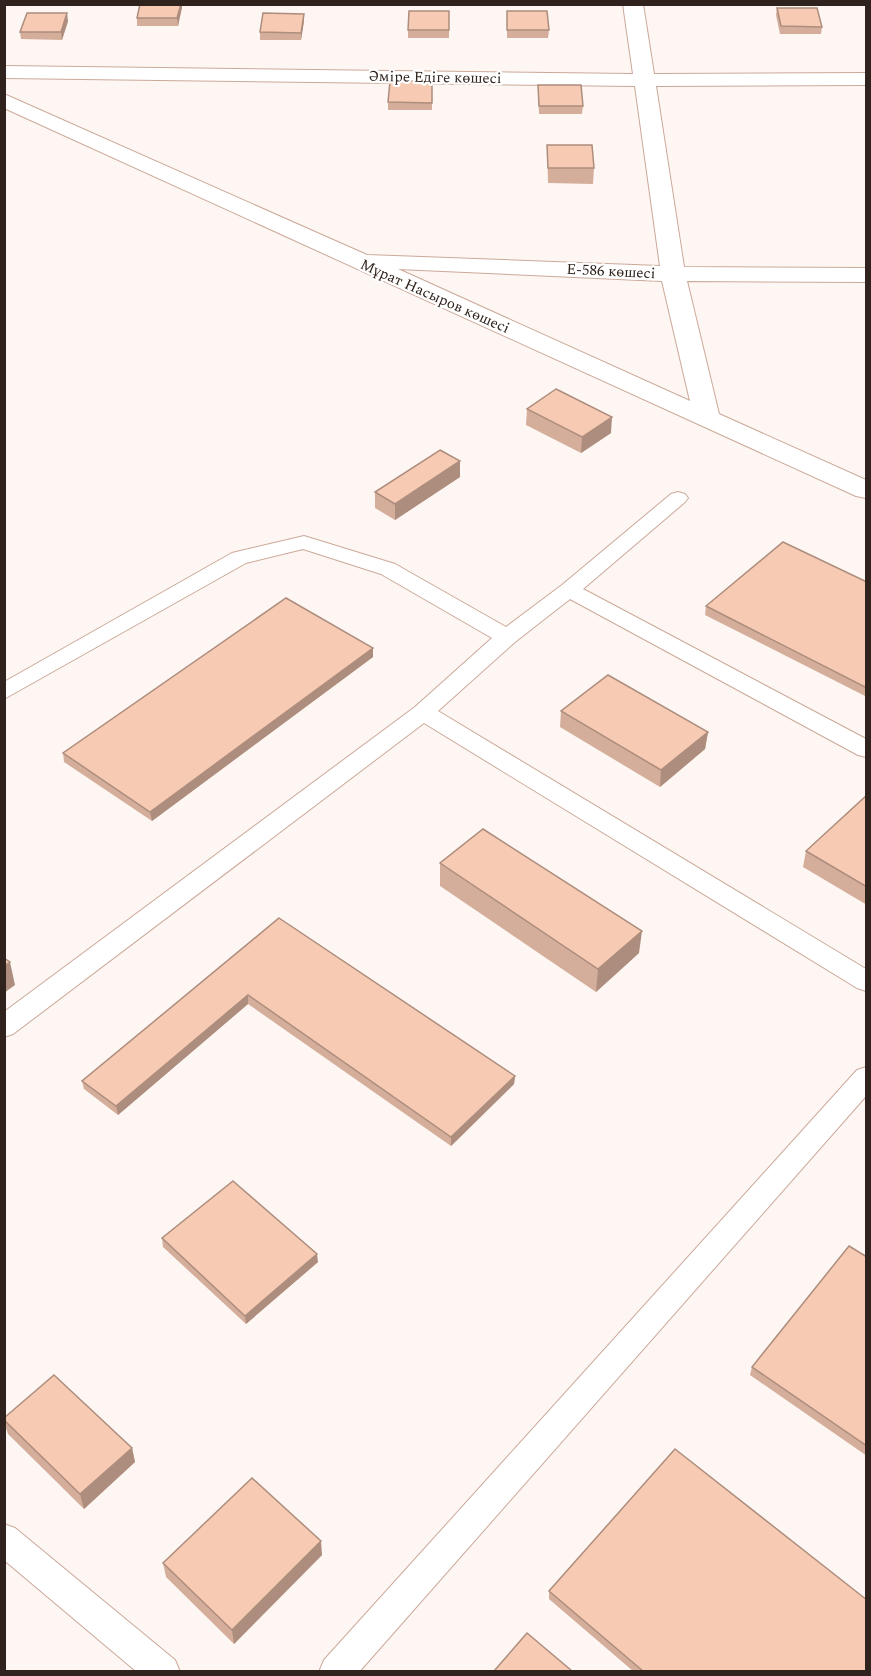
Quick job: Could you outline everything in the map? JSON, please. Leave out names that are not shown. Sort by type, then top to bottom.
[{"type":"street","points":[[633,4],[642,80],[672,274],[707,418]]},
{"type":"street","name":"Әміре Едіге көшесі","points":[[4,72],[642,80],[867,79]]},
{"type":"street","name":"Мұрат Насыров көшесі","points":[[4,100],[867,490]]},
{"type":"street","name":"Е-586 көшесі","points":[[356,260],[672,274],[867,274]]},
{"type":"lane","points":[[4,1027],[423,712],[507,638],[569,590],[678,498]]},
{"type":"lane","points":[[4,692],[238,558],[304,542],[388,569],[507,638]]},
{"type":"lane","points":[[569,590],[867,749]]},
{"type":"lane","points":[[423,712],[867,981]]},
{"type":"lane","points":[[336,1671],[867,1078]]},
{"type":"lane","points":[[4,1539],[163,1671]]},
{"type":"building","points":[[140,4],[181,4],[177,18],[137,18]]},
{"type":"building","points":[[777,8],[817,8],[822,27],[781,26]]},
{"type":"building","points":[[409,11],[449,11],[449,30],[408,30]]},
{"type":"building","points":[[507,11],[547,11],[549,30],[507,30]]},
{"type":"building","points":[[27,13],[67,13],[61,32],[20,32]]},
{"type":"building","points":[[263,13],[304,14],[301,33],[260,32]]},
{"type":"building","points":[[390,81],[432,81],[432,103],[388,102]]},
{"type":"building","points":[[538,85],[581,85],[583,106],[539,106]]},
{"type":"building","points":[[547,145],[592,145],[594,168],[548,168]]},
{"type":"building","points":[[556,389],[612,417],[582,437],[527,409]]},
{"type":"building","points":[[440,450],[460,461],[395,504],[375,492]]},
{"type":"building","points":[[783,542],[867,582],[867,688],[706,606]]},
{"type":"building","points":[[286,598],[373,648],[150,812],[63,753]]},
{"type":"building","points":[[608,675],[708,732],[661,770],[561,711]]},
{"type":"building","points":[[867,795],[867,887],[806,851]]},
{"type":"building","points":[[483,829],[642,931],[598,969],[440,863]]},
{"type":"building","points":[[279,918],[515,1076],[451,1137],[248,995],[116,1106],[82,1081]]},
{"type":"building","points":[[4,958],[10,962],[4,966]]},
{"type":"building","points":[[233,1181],[317,1254],[245,1316],[162,1238]]},
{"type":"building","points":[[849,1246],[867,1257],[867,1446],[752,1367]]},
{"type":"building","points":[[54,1375],[132,1448],[80,1494],[4,1420]]},
{"type":"building","points":[[675,1449],[867,1600],[867,1671],[643,1671],[549,1591]]},
{"type":"building","points":[[252,1478],[321,1541],[232,1630],[163,1563]]},
{"type":"building","points":[[527,1633],[572,1671],[494,1671]]}]
